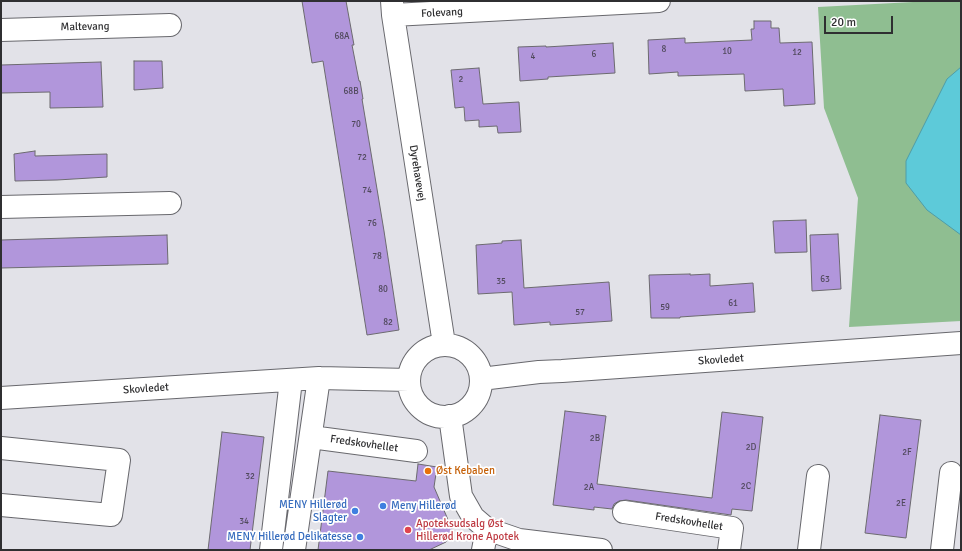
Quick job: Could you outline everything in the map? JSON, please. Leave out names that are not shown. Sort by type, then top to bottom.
[{"type":"street","name":"Folevang","points":[[393,8],[659,1]]},
{"type":"street","name":"Dyrehavevej","points":[[393,8],[444,344]]},
{"type":"street","name":"Maltevang","points":[[1,30],[170,25]]},
{"type":"street","points":[[1,207],[170,203]]},
{"type":"street","name":"Skovledet","points":[[481,379],[539,372],[961,343]]},
{"type":"street","points":[[444,344],[458,347],[470,354],[478,366],[481,379],[479,392],[472,404],[462,412],[450,416],[434,415],[421,408],[412,395],[409,380],[412,367],[419,356],[430,348],[444,344]]},
{"type":"street","points":[[294,550],[319,378]]},
{"type":"street","name":"Skovledet","points":[[1,398],[319,378],[409,380]]},
{"type":"street","points":[[271,550],[291,380]]},
{"type":"street","points":[[450,416],[461,496],[473,517],[487,529],[519,540],[601,550]]},
{"type":"street","name":"Fredskovhellet","points":[[311,437],[416,451]]},
{"type":"street","points":[[1,448],[118,460],[111,515],[1,505]]},
{"type":"street","points":[[942,550],[951,473]]},
{"type":"street","points":[[809,550],[818,476]]},
{"type":"street","name":"Fredskovhellet","points":[[624,512],[732,528],[729,550]]},
{"type":"street","points":[[483,550],[487,529]]},
{"type":"green space","points":[[932,1],[961,1],[961,321],[849,327],[858,198],[824,108],[818,7]]},
{"type":"water","points":[[961,67],[961,235],[927,210],[906,183],[906,161],[947,79]]},
{"type":"building","points":[[302,1],[346,1],[399,330],[367,335],[323,61],[312,63]]},
{"type":"building","points":[[754,21],[771,21],[771,28],[779,28],[780,43],[812,42],[815,104],[784,106],[783,89],[745,91],[744,74],[678,76],[678,72],[649,74],[648,40],[685,38],[685,43],[752,40],[751,29],[754,29]]},
{"type":"building","points":[[613,43],[615,73],[548,77],[548,79],[520,81],[518,47]]},
{"type":"building","points":[[134,61],[162,61],[163,88],[134,90]]},
{"type":"building","points":[[101,62],[103,107],[50,108],[50,92],[1,93],[1,65]]},
{"type":"building","points":[[479,68],[483,104],[519,102],[521,132],[498,133],[497,126],[479,127],[479,120],[465,121],[464,107],[455,108],[451,70]]},
{"type":"building","points":[[35,151],[35,156],[107,154],[107,177],[15,181],[14,154]]},
{"type":"building","points":[[806,220],[807,252],[775,253],[773,221]]},
{"type":"building","points":[[838,234],[841,289],[812,291],[810,235]]},
{"type":"building","points":[[167,235],[168,264],[1,268],[1,240]]},
{"type":"building","points":[[521,240],[524,288],[609,282],[612,321],[550,325],[550,322],[514,325],[512,292],[478,294],[476,245]]},
{"type":"building","points":[[710,274],[710,286],[753,283],[755,312],[680,318],[651,318],[649,275]]},
{"type":"building","points":[[565,411],[606,416],[597,484],[712,498],[722,412],[763,417],[752,511],[732,509],[731,515],[626,500],[619,501],[614,504],[612,509],[594,507],[594,510],[553,505]]},
{"type":"building","points":[[880,415],[921,420],[906,538],[865,533]]},
{"type":"building","points":[[222,432],[264,437],[250,550],[208,550]]},
{"type":"building","name":"Meny Hillerød","points":[[418,464],[437,467],[434,487],[452,529],[451,537],[446,542],[429,550],[318,550],[328,471],[416,481]]},
{"type":"place","name":"Øst Kebaben","points":[[428,471]]},
{"type":"place","name":"Meny Hillerød","points":[[383,506]]},
{"type":"place","name":"MENY Hillerød Slagter","points":[[355,511]]},
{"type":"place","name":"Apoteksudsalg Øst Hillerød Krone Apotek","points":[[408,530]]},
{"type":"place","name":"MENY Hillerød Delikatesse","points":[[360,537]]}]
